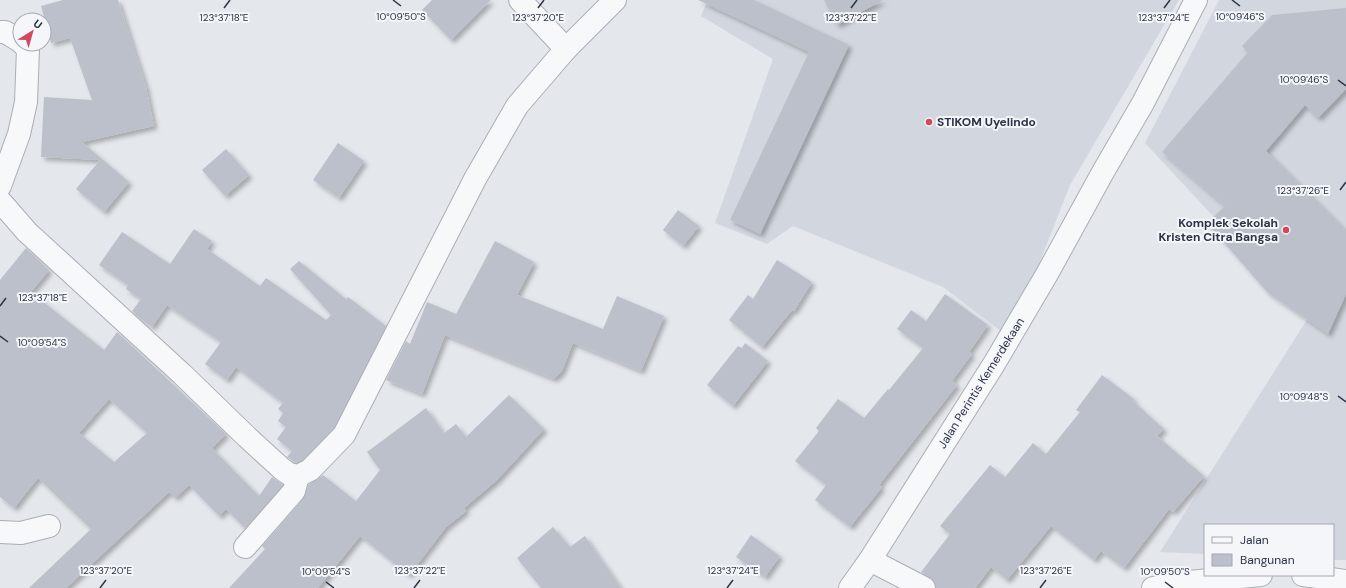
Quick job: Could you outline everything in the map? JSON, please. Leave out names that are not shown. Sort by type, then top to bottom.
[{"type":"street","points":[[520,0],[566,49]]},
{"type":"street","points":[[0,201],[27,232],[182,374],[253,443],[282,469],[289,474],[298,476],[310,470],[344,436],[475,179],[513,112],[566,49],[615,0]]},
{"type":"street","name":"Jalan Perintis Kemerdekaan","points":[[850,588],[870,560],[994,364],[1047,274],[1102,172],[1143,103],[1196,0]]},
{"type":"street","points":[[0,32],[5,32],[12,36]]},
{"type":"street","points":[[0,186],[19,134],[26,102],[28,52]]},
{"type":"street","points":[[245,547],[294,491],[298,476]]},
{"type":"street","points":[[0,532],[21,533],[49,526]]},
{"type":"street","points":[[870,560],[924,588]]},
{"type":"street","points":[[1154,588],[1179,583],[1251,576]]},
{"type":"street","points":[[1310,576],[1346,581]]},
{"type":"shaded area","name":"STIKOM Uyelindo","points":[[708,0],[1179,0],[1070,185],[1010,338],[943,287],[793,226],[767,244],[715,223],[773,59],[701,16]]},
{"type":"shaded area","name":"Komplek Sekolah Kristen Citra Bangsa","points":[[1219,0],[1346,0],[1346,560],[1334,560],[1334,524],[1204,524],[1204,554],[1160,552],[1308,318],[1145,143]]},
{"type":"building","points":[[63,0],[118,0],[146,87],[154,126],[82,142],[129,182],[104,212],[76,189],[100,160],[41,157],[44,97],[92,100],[70,38],[52,43],[52,12],[43,12],[41,6]]},
{"type":"building","points":[[432,0],[491,0],[451,40],[422,10]]},
{"type":"building","points":[[698,0],[754,0],[849,45],[760,234],[730,220],[809,52]]},
{"type":"building","points":[[824,0],[883,0],[837,25]]},
{"type":"building","points":[[1346,8],[1346,89],[1318,118],[1305,105],[1266,151],[1346,231],[1346,294],[1328,334],[1268,293],[1207,223],[1225,206],[1162,152],[1248,52],[1242,46],[1272,15]]},
{"type":"building","points":[[338,143],[364,161],[339,198],[313,180]]},
{"type":"building","points":[[226,149],[249,175],[225,196],[202,170]]},
{"type":"building","points":[[678,210],[699,226],[683,246],[663,230]]},
{"type":"building","points":[[194,229],[212,241],[207,249],[260,286],[266,278],[326,320],[331,315],[290,269],[299,261],[346,299],[348,297],[386,326],[334,428],[303,460],[296,463],[287,457],[292,451],[277,439],[286,427],[278,421],[283,413],[278,409],[283,403],[236,367],[227,380],[205,364],[221,342],[167,305],[152,327],[132,311],[141,299],[126,289],[128,285],[99,265],[122,232],[170,264]]},
{"type":"building","points":[[495,241],[534,262],[517,295],[603,329],[617,296],[664,316],[641,371],[573,343],[562,371],[554,379],[445,335],[422,394],[386,380],[406,341],[410,344],[427,302],[456,314]]},
{"type":"building","points":[[26,248],[49,270],[31,292],[104,350],[117,332],[226,434],[212,448],[259,496],[272,477],[283,485],[245,528],[226,509],[219,516],[189,485],[175,498],[169,492],[66,588],[29,588],[91,529],[38,478],[14,508],[0,497],[0,280]],"holes":[[[109,399],[147,433],[114,462],[79,433]]]},
{"type":"building","points":[[777,260],[812,282],[794,311],[792,310],[762,347],[729,320],[748,295],[753,299]]},
{"type":"building","points":[[945,294],[988,325],[969,352],[972,354],[952,381],[957,385],[879,485],[882,487],[850,527],[815,500],[826,485],[795,461],[819,431],[816,428],[838,399],[864,418],[923,348],[897,329],[911,310],[926,321]]},
{"type":"building","points":[[745,343],[768,361],[733,406],[707,385],[738,346],[742,348]]},
{"type":"building","points":[[1102,375],[1134,399],[1133,401],[1164,429],[1157,436],[1204,476],[1173,512],[1169,509],[1124,568],[1101,551],[1094,560],[1051,526],[1007,580],[991,567],[975,588],[936,588],[934,581],[921,572],[950,534],[940,526],[990,465],[1005,477],[1033,443],[1046,454],[1080,412],[1076,410]]},
{"type":"building","points":[[509,395],[544,429],[496,481],[464,508],[466,511],[446,527],[409,575],[360,536],[318,588],[229,588],[265,549],[262,546],[303,499],[308,485],[323,475],[356,501],[380,470],[367,452],[426,408],[444,433],[456,424],[466,437]]},
{"type":"building","points":[[553,527],[570,547],[585,536],[621,588],[541,588],[517,558]]},
{"type":"building","points":[[751,535],[780,556],[765,577],[736,557]]},
{"type":"place","name":"STIKOM Uyelindo","points":[[929,122]]},
{"type":"place","name":"Komplek Sekolah Kristen Citra Bangsa","points":[[1286,230]]}]
